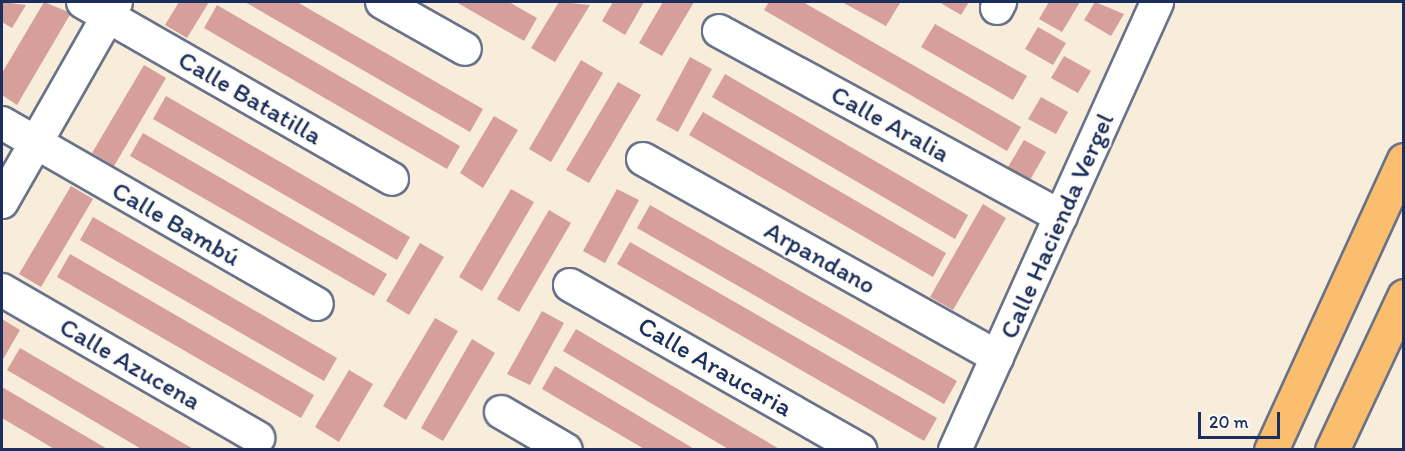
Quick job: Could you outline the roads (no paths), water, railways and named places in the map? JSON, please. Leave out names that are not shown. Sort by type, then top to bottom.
[{"type":"highway","points":[[1271,450],[1404,160]]},
{"type":"highway","points":[[1332,450],[1404,296]]},
{"type":"street","points":[[382,2],[465,49]]},
{"type":"street","name":"Calle Hacienda Vergel","points":[[955,450],[1157,2]]},
{"type":"street","points":[[2,202],[36,143],[102,6]]},
{"type":"street","name":"Calle Batatilla","points":[[102,6],[392,179]]},
{"type":"street","name":"Calle Aralia","points":[[719,31],[1061,217]]},
{"type":"street","name":"Calle Bambú","points":[[2,123],[317,304]]},
{"type":"street","name":"Arpandano","points":[[643,159],[997,357]]},
{"type":"street","name":"Calle Araucaria","points":[[570,285],[860,450]]},
{"type":"street","name":"Calle Azucena","points":[[2,290],[258,438]]},
{"type":"street","points":[[501,412],[566,450]]}]
